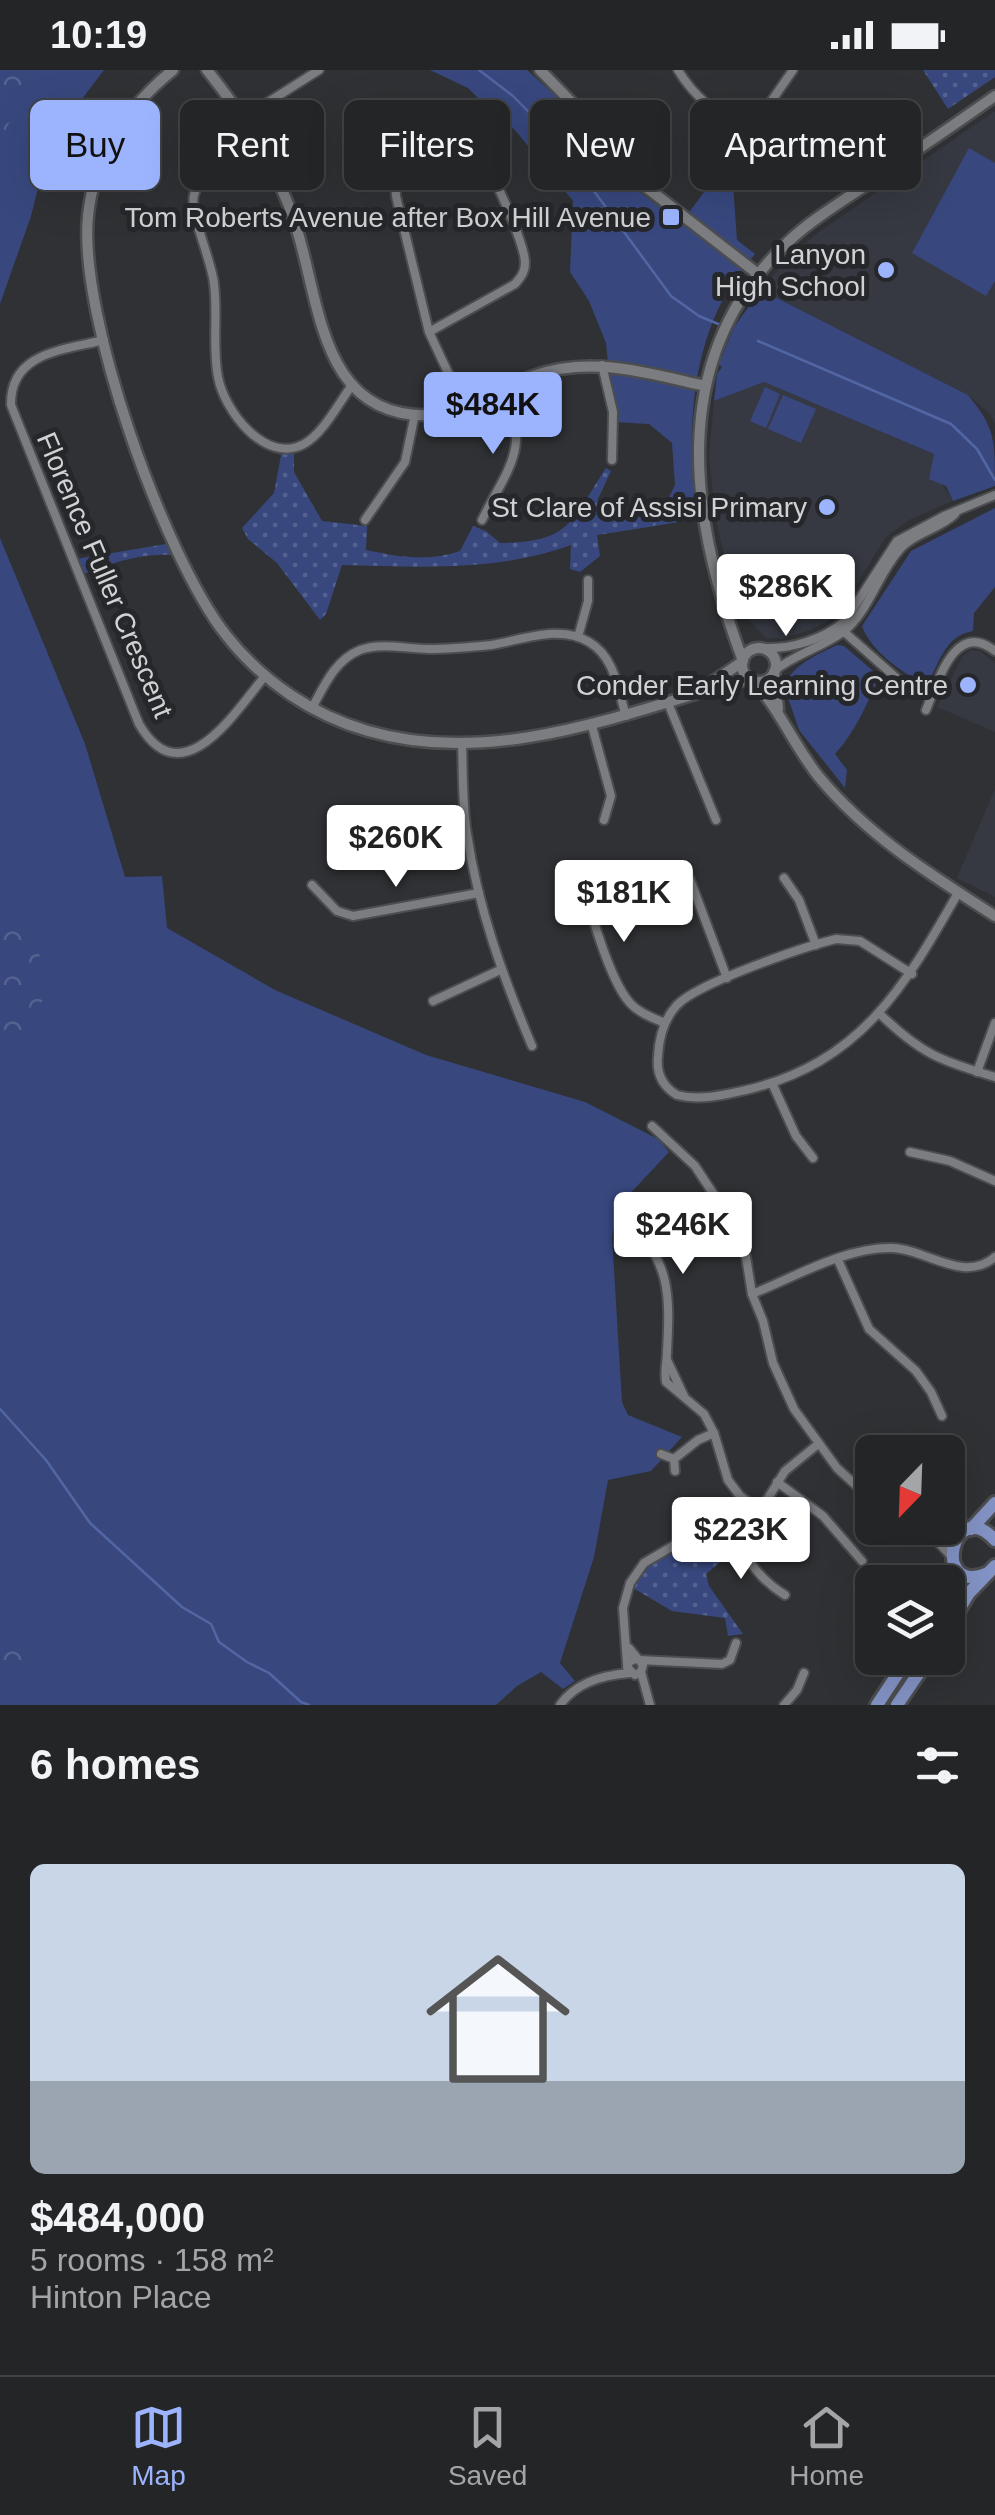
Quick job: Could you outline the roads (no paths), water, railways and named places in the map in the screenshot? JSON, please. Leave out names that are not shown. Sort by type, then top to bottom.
[{"type":"main road","points":[[953,1565],[954,1542],[995,1503]]},
{"type":"main road","points":[[968,1530],[987,1532],[995,1540]]},
{"type":"main road","points":[[953,1561],[974,1577],[992,1569]]},
{"type":"main road","points":[[965,1601],[992,1569]]},
{"type":"main road","points":[[877,1705],[897,1675]]},
{"type":"main road","points":[[898,1705],[918,1675]]},
{"type":"street","points":[[173,70],[123,120],[93,188],[87,240],[104,340],[144,471],[190,576],[225,634],[266,676],[312,708],[383,735],[462,742],[592,726],[738,680],[765,680],[786,661],[841,629],[897,541],[936,519],[995,496]]},
{"type":"street","points":[[207,70],[230,100]]},
{"type":"street","points":[[272,100],[319,70]]},
{"type":"street","points":[[540,70],[642,184],[756,276]]},
{"type":"street","points":[[678,70],[700,98],[733,122],[744,125],[761,116],[794,70]]},
{"type":"street","points":[[995,96],[820,216],[788,241],[756,276],[720,337],[705,386],[698,436],[701,502],[711,559],[743,671],[766,695],[803,756],[849,809],[893,849],[995,916]]},
{"type":"street","points":[[197,190],[194,212],[214,280],[216,360],[223,394],[245,428],[272,444],[288,448],[312,438],[352,384]]},
{"type":"street","points":[[280,190],[296,226],[326,346],[352,384],[389,408],[415,414],[465,409],[550,370],[602,365],[705,386]]},
{"type":"street","points":[[396,190],[429,332],[465,409]]},
{"type":"street","points":[[429,332],[515,284],[522,275],[525,260],[497,190]]},
{"type":"street","name":"Florence Fuller Crescent","points":[[104,340],[30,360],[16,377],[11,404],[140,724],[149,739],[167,751],[201,748],[266,676]]},
{"type":"street","points":[[602,365],[613,412],[612,460]]},
{"type":"street","points":[[482,520],[517,447],[518,423],[502,390]]},
{"type":"street","points":[[365,520],[405,462],[415,414]]},
{"type":"street","points":[[578,637],[588,601],[588,580]]},
{"type":"street","points":[[729,618],[746,641],[774,658],[774,692],[781,720]]},
{"type":"street","points":[[693,694],[734,671],[748,652],[791,647],[841,629]]},
{"type":"street","points":[[841,629],[901,682],[930,694]]},
{"type":"street","points":[[312,708],[337,666],[360,650],[472,646],[551,634],[578,637],[594,645],[606,659],[626,716]]},
{"type":"street","points":[[926,710],[930,694],[959,646],[981,641],[995,652]]},
{"type":"street","points":[[668,703],[716,820]]},
{"type":"street","points":[[592,726],[610,796],[604,820]]},
{"type":"street","points":[[462,742],[467,833],[479,894],[500,970],[532,1046]]},
{"type":"street","points":[[582,868],[585,897],[622,992],[635,1008],[665,1023]]},
{"type":"street","points":[[688,877],[727,978]]},
{"type":"street","points":[[784,878],[799,900],[816,944]]},
{"type":"street","points":[[312,886],[337,911],[353,916],[479,894]]},
{"type":"street","points":[[961,894],[995,907]]},
{"type":"street","points":[[912,974],[860,941],[842,938],[727,978],[686,997],[665,1023],[658,1066],[662,1082],[677,1095],[705,1097],[772,1083],[822,1060],[880,1014],[912,974],[961,894]]},
{"type":"street","points":[[432,1001],[500,970]]},
{"type":"street","points":[[880,1014],[933,1058],[995,1077]]},
{"type":"street","points":[[977,1072],[995,1023]]},
{"type":"street","points":[[772,1083],[796,1136],[812,1158]]},
{"type":"street","points":[[652,1126],[695,1166],[724,1210],[746,1257],[752,1294],[782,1386],[817,1445],[855,1484]]},
{"type":"street","points":[[910,1152],[950,1161],[995,1181]]},
{"type":"street","points":[[627,1222],[649,1240],[664,1277],[668,1308],[666,1382],[704,1414],[728,1480],[740,1496],[761,1511]]},
{"type":"street","points":[[752,1294],[864,1251],[892,1248],[919,1252],[968,1269],[995,1257]]},
{"type":"street","points":[[838,1260],[869,1329],[916,1372],[942,1416]]},
{"type":"street","points":[[674,1459],[714,1433]]},
{"type":"street","points":[[650,1705],[626,1644],[622,1623],[630,1583],[644,1563],[678,1543],[734,1534],[749,1525],[785,1471],[817,1445]]},
{"type":"street","points":[[660,1454],[674,1459]]},
{"type":"street","points":[[674,1459],[675,1471]]},
{"type":"street","points":[[777,1482],[823,1516],[862,1561]]},
{"type":"street","points":[[734,1534],[745,1557],[768,1585],[785,1596]]},
{"type":"street","points":[[940,1545],[953,1561]]},
{"type":"street","points":[[560,1705],[577,1687],[656,1660],[722,1664],[730,1660],[736,1643]]},
{"type":"street","points":[[784,1705],[797,1690],[804,1673]]},
{"type":"waterway","points":[[479,70],[513,96],[558,142],[671,296],[699,316],[723,326]]},
{"type":"waterway","points":[[758,341],[951,424],[977,449],[995,480]]},
{"type":"waterway","points":[[0,1409],[46,1460],[90,1523],[182,1607],[211,1624],[219,1642],[269,1673],[309,1705]]},
{"type":"place","name":"Tom Roberts Avenue after Box Hill Avenue","points":[[671,217]]},
{"type":"place","name":"Lanyon High School","points":[[886,270]]},
{"type":"place","name":"St Clare of Assisi Primary","points":[[827,507]]},
{"type":"place","name":"Conder Early Learning Centre","points":[[968,685]]}]
